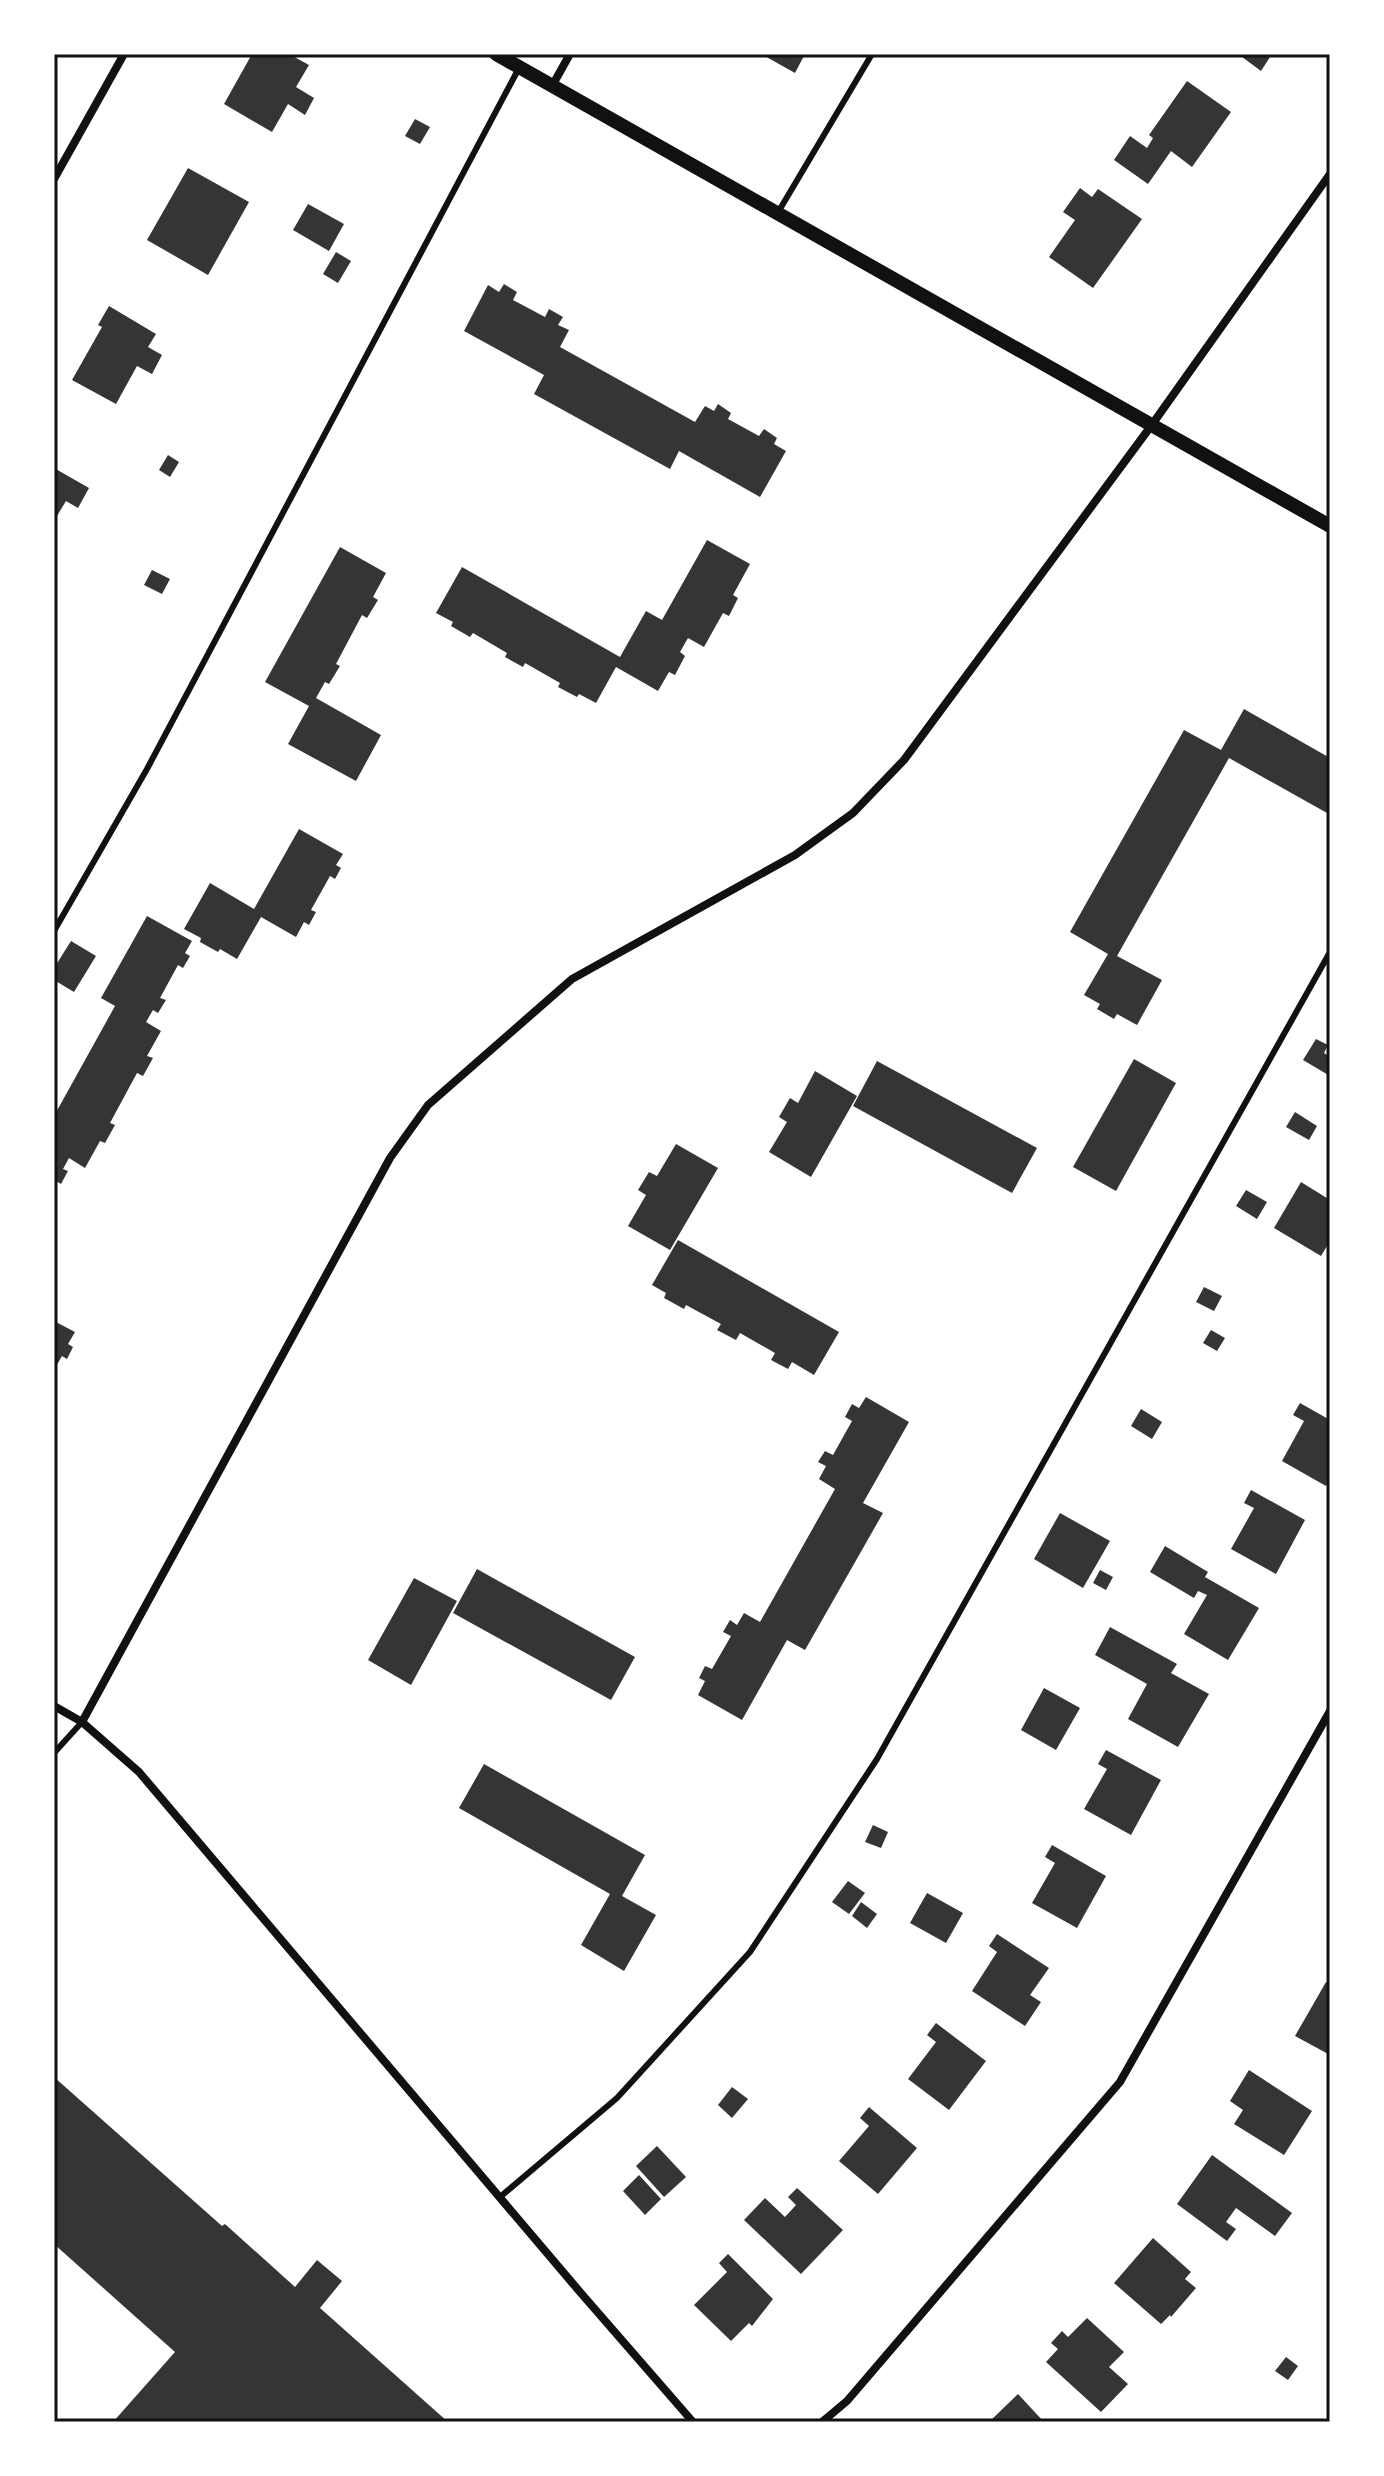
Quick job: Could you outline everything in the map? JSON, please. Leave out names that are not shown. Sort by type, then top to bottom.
[{"type":"street","points":[[54,179],[124,54]]},
{"type":"street","points":[[496,54],[1330,526]]},
{"type":"street","points":[[552,86],[570,54]]},
{"type":"street","points":[[82,1722],[390,1158],[428,1105],[572,979],[795,855],[853,813],[904,760],[1151,426],[1330,174]]},
{"type":"street","points":[[54,1706],[82,1722],[139,1772],[693,2422]]},
{"type":"street","points":[[822,2422],[847,2401],[1120,2082],[1330,1711]]},
{"type":"lane","points":[[777,214],[872,54]]},
{"type":"lane","points":[[54,931],[147,769],[519,68]]},
{"type":"lane","points":[[500,2197],[617,2098],[750,1952],[877,1759],[1330,952]]},
{"type":"lane","points":[[54,1753],[82,1722]]},
{"type":"building","points":[[252,54],[289,54],[309,65],[296,87],[314,98],[305,115],[288,104],[272,132],[224,104]]},
{"type":"building","points":[[761,54],[805,54],[795,73]]},
{"type":"building","points":[[1238,54],[1272,54],[1261,71]]},
{"type":"building","points":[[1187,81],[1231,112],[1192,167],[1171,151],[1148,184],[1114,160],[1130,136],[1147,148],[1153,138],[1149,135]]},
{"type":"building","points":[[415,119],[430,127],[420,144],[405,136]]},
{"type":"building","points":[[188,168],[249,202],[208,275],[147,240]]},
{"type":"building","points":[[1080,188],[1092,197],[1098,189],[1142,219],[1093,288],[1049,257],[1075,220],[1063,212]]},
{"type":"building","points":[[308,204],[344,224],[329,251],[293,230]]},
{"type":"building","points":[[336,252],[351,261],[338,283],[323,274]]},
{"type":"building","points":[[504,284],[517,292],[513,300],[545,317],[549,309],[563,317],[558,325],[569,330],[560,347],[695,422],[705,406],[714,411],[718,404],[731,413],[728,419],[759,436],[764,429],[777,438],[774,444],[786,451],[760,497],[679,451],[670,469],[534,394],[544,375],[464,331],[488,285],[499,292]]},
{"type":"building","points":[[109,306],[156,334],[148,347],[162,355],[152,374],[137,366],[116,404],[72,380],[102,327],[98,325]]},
{"type":"building","points":[[168,455],[179,462],[170,477],[159,470]]},
{"type":"building","points":[[54,468],[89,488],[78,508],[66,501],[54,521]]},
{"type":"building","points":[[707,540],[750,564],[733,595],[738,598],[729,616],[723,613],[704,647],[688,638],[680,652],[685,656],[675,675],[669,672],[658,691],[616,667],[596,703],[579,694],[577,697],[558,687],[560,683],[525,663],[523,667],[505,657],[507,653],[473,633],[470,637],[451,626],[453,622],[436,613],[462,567],[620,657],[646,611],[662,620]]},
{"type":"building","points":[[340,547],[386,573],[373,597],[378,600],[367,618],[362,615],[336,664],[340,666],[316,698],[381,735],[356,781],[288,744],[309,706],[265,682]]},
{"type":"building","points":[[152,570],[170,579],[162,594],[144,585]]},
{"type":"building","points":[[1244,709],[1330,758],[1330,807],[1327,813],[1229,758],[1117,956],[1162,980],[1137,1025],[1117,1014],[1114,1019],[1097,1009],[1100,1004],[1084,995],[1108,954],[1070,932],[1184,730],[1221,750]]},
{"type":"building","points":[[299,829],[343,854],[336,865],[341,868],[335,879],[330,876],[311,910],[316,912],[309,925],[304,922],[296,937],[261,917],[237,959],[200,942],[201,938],[184,929],[210,883],[254,909]]},
{"type":"building","points":[[147,916],[192,941],[185,953],[190,956],[183,968],[178,965],[160,998],[166,1000],[158,1013],[153,1010],[146,1022],[161,1031],[147,1056],[153,1058],[143,1076],[137,1073],[110,1123],[115,1125],[105,1143],[100,1141],[85,1168],[69,1158],[63,1169],[68,1171],[61,1184],[56,1181],[54,1185],[54,1116],[115,1006],[101,998]]},
{"type":"building","points":[[71,941],[96,956],[74,992],[54,980],[54,968]]},
{"type":"building","points":[[1316,1039],[1328,1045],[1324,1053],[1330,1057],[1330,1076],[1303,1060]]},
{"type":"building","points":[[1134,1059],[1176,1083],[1116,1191],[1073,1167]]},
{"type":"building","points":[[877,1061],[1037,1148],[1012,1193],[853,1106]]},
{"type":"building","points":[[815,1071],[857,1096],[811,1177],[769,1152],[787,1122],[779,1117],[790,1098],[798,1103]]},
{"type":"building","points":[[1295,1112],[1317,1126],[1309,1140],[1286,1127]]},
{"type":"building","points":[[676,1144],[718,1168],[670,1250],[628,1226],[646,1195],[638,1190],[649,1172],[657,1176]]},
{"type":"building","points":[[1301,1182],[1330,1200],[1330,1241],[1321,1256],[1274,1228]]},
{"type":"building","points":[[1246,1190],[1267,1202],[1257,1219],[1236,1206]]},
{"type":"building","points":[[678,1240],[839,1332],[814,1375],[792,1362],[788,1369],[771,1360],[775,1353],[740,1333],[736,1340],[717,1330],[721,1324],[686,1305],[684,1309],[664,1298],[666,1293],[652,1285]]},
{"type":"building","points":[[1204,1287],[1222,1296],[1214,1311],[1196,1302]]},
{"type":"building","points":[[54,1321],[75,1332],[68,1344],[73,1347],[67,1359],[62,1356],[54,1370]]},
{"type":"building","points":[[1211,1330],[1225,1338],[1217,1351],[1203,1343]]},
{"type":"building","points":[[866,1397],[909,1422],[863,1503],[883,1513],[805,1650],[787,1640],[742,1720],[698,1695],[705,1681],[699,1678],[705,1666],[712,1669],[731,1636],[723,1632],[730,1620],[737,1625],[744,1613],[760,1622],[835,1489],[819,1479],[826,1466],[818,1462],[825,1451],[833,1455],[852,1421],[845,1417],[852,1404],[859,1408]]},
{"type":"building","points":[[1300,1403],[1330,1420],[1330,1478],[1326,1486],[1282,1461],[1304,1421],[1293,1415]]},
{"type":"building","points":[[1141,1409],[1162,1422],[1152,1439],[1131,1426]]},
{"type":"building","points":[[1251,1490],[1305,1520],[1276,1574],[1231,1549],[1254,1508],[1244,1503]]},
{"type":"building","points":[[1060,1513],[1110,1541],[1083,1588],[1034,1559]]},
{"type":"building","points":[[1165,1546],[1208,1572],[1205,1577],[1259,1608],[1228,1660],[1184,1634],[1207,1595],[1198,1591],[1194,1598],[1150,1572]]},
{"type":"building","points":[[477,1569],[635,1657],[611,1700],[453,1613]]},
{"type":"building","points":[[1100,1570],[1113,1577],[1106,1590],[1093,1583]]},
{"type":"building","points":[[414,1578],[457,1601],[411,1685],[368,1660]]},
{"type":"building","points":[[1110,1627],[1177,1664],[1171,1673],[1209,1694],[1178,1747],[1128,1719],[1147,1684],[1095,1655]]},
{"type":"building","points":[[1044,1688],[1080,1708],[1056,1750],[1021,1730]]},
{"type":"building","points":[[1106,1750],[1161,1780],[1131,1835],[1084,1809],[1107,1769],[1098,1764]]},
{"type":"building","points":[[484,1764],[645,1855],[622,1896],[656,1915],[624,1971],[581,1945],[610,1894],[459,1808]]},
{"type":"building","points":[[873,1825],[888,1832],[881,1848],[865,1842]]},
{"type":"building","points":[[1052,1845],[1106,1876],[1077,1928],[1032,1903],[1055,1863],[1045,1857]]},
{"type":"building","points":[[848,1881],[865,1893],[849,1914],[832,1902]]},
{"type":"building","points":[[927,1893],[963,1913],[946,1943],[910,1923]]},
{"type":"building","points":[[861,1902],[877,1914],[867,1928],[852,1916]]},
{"type":"building","points":[[997,1934],[1049,1968],[1030,1995],[1041,2002],[1025,2026],[972,1991],[997,1952],[989,1946]]},
{"type":"building","points":[[1326,1982],[1330,1984],[1330,2055],[1295,2036]]},
{"type":"building","points":[[936,2023],[986,2061],[949,2110],[908,2079],[936,2042],[927,2035]]},
{"type":"building","points":[[1249,2070],[1312,2111],[1284,2155],[1234,2124],[1243,2110],[1230,2101]]},
{"type":"building","points":[[54,2077],[295,2287],[317,2260],[342,2281],[320,2308],[448,2422],[113,2422],[175,2352],[54,2244]]},
{"type":"building","points":[[732,2087],[748,2099],[732,2118],[718,2105]]},
{"type":"building","points":[[869,2107],[917,2148],[878,2194],[839,2161],[869,2126],[860,2118]]},
{"type":"building","points":[[657,2146],[686,2177],[664,2197],[636,2166]]},
{"type":"building","points":[[1212,2155],[1292,2213],[1275,2236],[1236,2208],[1226,2222],[1236,2229],[1227,2241],[1177,2204]]},
{"type":"building","points":[[639,2175],[661,2199],[645,2215],[623,2191]]},
{"type":"building","points":[[797,2188],[843,2230],[801,2274],[744,2220],[765,2198],[785,2217],[796,2205],[788,2197]]},
{"type":"building","points":[[1153,2238],[1191,2272],[1185,2279],[1196,2288],[1161,2324],[1114,2283]]},
{"type":"building","points":[[728,2254],[773,2299],[752,2326],[749,2323],[731,2341],[694,2305],[727,2272],[719,2263]]},
{"type":"building","points":[[1087,2318],[1124,2352],[1109,2367],[1128,2384],[1101,2412],[1046,2362],[1058,2349],[1051,2343],[1062,2331],[1068,2337]]},
{"type":"building","points":[[1286,2357],[1298,2366],[1288,2380],[1275,2371]]},
{"type":"building","points":[[1018,2394],[1044,2422],[989,2422]]}]
